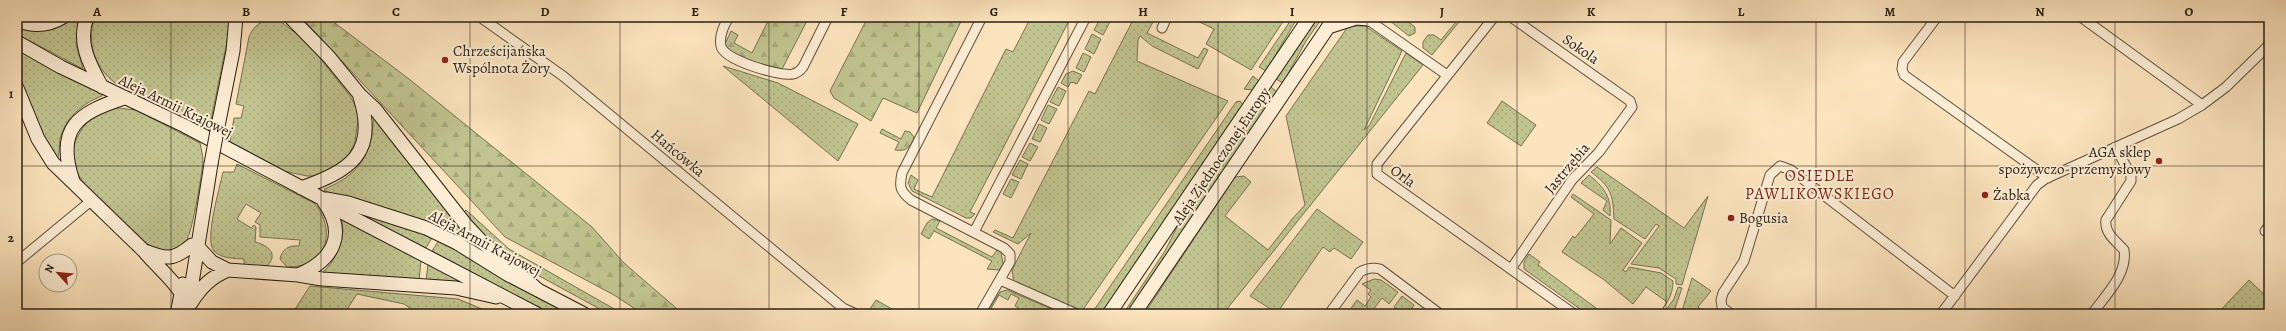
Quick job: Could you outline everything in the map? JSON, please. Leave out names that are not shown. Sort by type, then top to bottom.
[{"type":"main road","points":[[17,20],[38,25],[52,23],[63,17]]},
{"type":"main road","points":[[87,17],[83,37],[85,51],[102,88]]},
{"type":"main road","points":[[233,51],[236,17]]},
{"type":"main road","points":[[184,312],[195,246],[233,51],[243,17]]},
{"type":"main road","points":[[290,17],[329,57],[360,95],[375,109],[466,225],[481,241],[538,290]]},
{"type":"main road","name":"Aleja Zjednoczonej Europy","points":[[1109,314],[1310,17]]},
{"type":"main road","points":[[1332,22],[1366,18]]},
{"type":"main road","name":"Aleja Zjednoczonej Europy","points":[[1134,314],[1332,22]]},
{"type":"main road","name":"Aleja Armii Krajowej","points":[[17,42],[102,88],[185,126],[321,198],[336,209],[537,314]]},
{"type":"main road","points":[[17,88],[38,139],[53,163],[173,280],[181,293],[184,312]]},
{"type":"main road","points":[[301,188],[339,173],[350,164],[358,154],[363,142],[367,122],[360,95]]},
{"type":"main road","points":[[74,183],[69,169],[67,146],[75,124],[96,107],[124,98]]},
{"type":"main road","points":[[298,275],[316,267],[325,260],[335,239],[332,216],[321,198]]},
{"type":"main road","name":"Aleja Armii Krajowej","points":[[321,198],[348,203],[426,228],[457,243],[538,290],[584,314]]},
{"type":"main road","points":[[144,251],[164,258],[170,258],[195,246]]},
{"type":"main road","points":[[195,246],[212,262],[228,270],[298,275],[322,279],[456,288],[514,302]]},
{"type":"main road","points":[[181,293],[195,246]]},
{"type":"main road","points":[[184,312],[205,284],[214,276],[228,270]]},
{"type":"street","name":"Hańcówka","points":[[480,17],[563,76],[843,308],[856,314]]},
{"type":"street","points":[[728,17],[723,27],[721,47],[725,53],[737,61],[760,69],[791,74],[798,72],[803,67],[828,17]]},
{"type":"street","points":[[980,314],[1010,262],[1010,254],[1004,248],[911,200],[902,193],[899,186],[902,173],[982,17]]},
{"type":"street","points":[[974,232],[1086,17]]},
{"type":"street","points":[[1162,28],[1167,17]]},
{"type":"street","name":"Orla","points":[[1494,17],[1377,164],[1377,174],[1574,314]]},
{"type":"street","name":"Sokola","points":[[1511,17],[1630,101],[1632,107]]},
{"type":"street","points":[[1937,17],[1903,62],[1902,69],[1904,75],[2048,178]]},
{"type":"street","points":[[2081,17],[2202,105]]},
{"type":"street","points":[[1366,18],[1447,75]]},
{"type":"street","points":[[1941,314],[2037,185],[2048,178],[2178,119],[2202,105],[2226,87],[2269,45]]},
{"type":"street","name":"Jastrzębia","points":[[1511,269],[1572,180],[1599,152],[1632,107]]},
{"type":"street","points":[[2092,314],[2120,274],[2124,264],[2124,250],[2108,232],[2105,225],[2106,220],[2131,181],[2131,175],[2115,147]]},
{"type":"street","points":[[1731,314],[1722,307],[1721,298],[1744,261],[1770,175],[1780,166],[1791,170],[1955,296]]},
{"type":"street","points":[[17,262],[92,200]]},
{"type":"street","points":[[1329,314],[1360,272],[1375,267],[1380,269],[1440,314]]},
{"type":"street","points":[[1000,280],[1077,314]]},
{"type":"street","points":[[1557,314],[1563,306]]},
{"type":"green space","points":[[71,17],[79,17],[76,45],[83,69],[17,34],[17,25],[69,19]]},
{"type":"green space","points":[[95,17],[232,17],[209,130],[126,90],[108,77],[96,60],[93,50],[91,39]]},
{"type":"green space","points":[[275,17],[307,42],[350,96],[357,109],[358,120],[355,142],[348,156],[340,164],[317,176],[307,176],[284,171],[230,142],[234,118],[241,118],[244,106],[236,104],[249,37],[256,26],[266,21],[274,22]]},
{"type":"green space","points":[[301,17],[327,17],[409,79],[592,227],[624,263],[683,314],[643,314],[614,295],[505,237]]},
{"type":"green space","points":[[770,17],[809,17],[782,69],[735,57],[724,46],[731,31],[738,35],[734,43],[752,53]]},
{"type":"green space","points":[[868,17],[963,17],[917,113],[883,98],[871,121],[834,98],[830,91]]},
{"type":"green space","points":[[1031,17],[1071,17],[970,212],[975,214],[971,218],[966,218],[912,191],[908,183],[911,175],[918,180],[914,189],[932,197],[1006,49],[1013,52]]},
{"type":"green space","points":[[1101,17],[1111,20],[1103,35],[1094,30]]},
{"type":"green space","points":[[1127,17],[1153,17],[1154,20],[1147,33],[1198,58],[1204,48],[1208,50],[1198,69],[1152,46],[1140,36],[1138,40],[1137,61],[1228,101],[1082,311],[1014,283],[1012,270],[1031,233],[1018,244],[993,232],[995,230],[1013,238],[1089,91],[1095,94],[1133,20]]},
{"type":"green space","points":[[1189,17],[1286,17],[1251,70],[1206,44],[1214,29]]},
{"type":"green space","points":[[1293,17],[1298,17],[1266,71],[1259,67]]},
{"type":"green space","points":[[1318,17],[1323,17],[1306,41],[1283,83],[1276,79]]},
{"type":"green space","points":[[1385,17],[1402,17],[1415,27],[1415,33],[1409,36]]},
{"type":"green space","points":[[1460,17],[1463,17],[1432,55],[1423,48],[1423,42],[1428,35],[1434,35],[1441,40]]},
{"type":"green space","points":[[1353,26],[1365,26],[1402,51],[1364,130],[1369,126],[1406,53],[1423,65],[1223,314],[1144,314],[1235,177],[1244,176],[1251,182],[1225,216],[1268,250],[1305,205],[1286,116],[1347,28]]},
{"type":"green space","points":[[1092,34],[1101,39],[1094,54],[1085,49]]},
{"type":"green space","points":[[17,49],[102,94],[102,96],[82,107],[70,118],[62,131],[57,160],[49,149],[17,77]]},
{"type":"green space","points":[[1083,53],[1091,57],[1084,72],[1076,68]]},
{"type":"green space","points":[[723,66],[778,83],[858,124],[838,161]]},
{"type":"green space","points":[[1073,71],[1082,75],[1077,84],[1071,82],[1068,87],[1061,83],[1066,74]]},
{"type":"green space","points":[[1253,76],[1259,81],[1253,90],[1244,89]]},
{"type":"green space","points":[[1058,87],[1066,91],[1059,106],[1050,102]]},
{"type":"green space","points":[[1271,87],[1277,92],[1127,314],[1123,314],[1165,251],[1179,223]]},
{"type":"green space","points":[[1240,101],[1243,105],[1106,307],[1100,313],[1092,313],[1236,102]]},
{"type":"green space","points":[[1502,101],[1536,125],[1521,146],[1487,123]]},
{"type":"green space","points":[[1048,105],[1057,109],[1049,124],[1041,120]]},
{"type":"green space","points":[[118,108],[136,110],[200,143],[203,161],[196,205],[187,240],[184,245],[179,248],[164,251],[154,248],[145,242],[95,196],[79,176],[75,167],[73,150],[82,128],[95,116]]},
{"type":"green space","points":[[375,117],[452,214],[437,229],[325,191],[324,189],[349,175],[361,162],[370,145],[373,121]]},
{"type":"green space","points":[[1039,124],[1047,128],[1040,142],[1032,139]]},
{"type":"green space","points":[[882,129],[901,139],[905,131],[910,132],[914,137],[908,148],[895,150],[899,142],[880,133]]},
{"type":"green space","points":[[1030,143],[1038,147],[1030,161],[1022,157]]},
{"type":"green space","points":[[1020,160],[1028,164],[1021,179],[1012,175]]},
{"type":"green space","points":[[237,164],[314,203],[321,214],[325,225],[326,236],[324,246],[319,255],[300,266],[287,267],[280,259],[282,253],[286,248],[299,246],[300,240],[260,237],[260,225],[255,222],[261,213],[246,204],[237,219],[251,228],[254,225],[256,227],[255,242],[268,248],[272,254],[270,262],[267,266],[244,265],[244,259],[224,257],[214,251],[211,245],[212,225],[223,172],[234,172]]},
{"type":"green space","points":[[1597,167],[1684,228],[1708,196],[1682,285],[1676,284],[1676,279],[1659,268],[1631,264],[1659,226],[1656,224],[1645,239],[1614,219],[1613,203],[1610,192],[1603,182],[1591,172]]},
{"type":"green space","points":[[1589,175],[1606,192],[1610,203],[1610,216],[1603,210],[1607,201],[1581,183]]},
{"type":"green space","points":[[1011,179],[1019,182],[1011,198],[1003,194]]},
{"type":"green space","points":[[1573,194],[1611,220],[1610,244],[1621,228],[1642,243],[1623,270],[1626,272],[1629,267],[1661,273],[1673,281],[1671,295],[1667,302],[1646,287],[1633,304],[1603,279],[1562,252],[1573,236],[1575,238],[1594,214],[1571,197]]},
{"type":"green space","points":[[341,206],[433,236],[426,248],[367,218],[340,208]]},
{"type":"green space","points":[[1317,209],[1363,242],[1351,259],[1334,248],[1330,252],[1323,247],[1277,313],[1250,296]]},
{"type":"green space","points":[[466,210],[509,249],[623,314],[609,314],[510,260],[462,214]]},
{"type":"green space","points":[[342,218],[421,260],[419,281],[322,273],[334,259],[339,249],[343,231]]},
{"type":"green space","points":[[456,218],[487,255],[444,232]]},
{"type":"green space","points":[[932,219],[940,221],[936,228],[992,257],[997,250],[1001,252],[1003,264],[999,270],[987,269],[992,261],[934,231],[929,239],[921,234],[927,223]]},
{"type":"green space","points":[[439,240],[570,314],[551,314],[432,251]]},
{"type":"green space","points":[[1529,254],[1540,262],[1538,265],[1604,314],[1587,314],[1524,269],[1524,262]]},
{"type":"green space","points":[[428,263],[462,282],[463,283],[426,282]]},
{"type":"green space","points":[[1692,278],[1711,291],[1698,307],[1707,314],[1681,314]]},
{"type":"green space","points":[[1374,279],[1381,280],[1398,292],[1389,304],[1382,298],[1370,314],[1347,314],[1357,300],[1365,306],[1371,297],[1368,294],[1371,290],[1362,284]]},
{"type":"green space","points":[[2249,280],[2269,299],[2269,310],[2265,314],[2217,314]]},
{"type":"green space","points":[[310,286],[458,299],[494,314],[419,314],[404,304],[357,294],[344,314],[292,314]]},
{"type":"green space","points":[[1678,287],[1682,288],[1673,314],[1663,314],[1674,299]]},
{"type":"green space","points":[[1007,290],[1059,312],[1058,314],[1025,313],[1015,306],[1019,298],[1011,294],[1008,300],[999,295],[988,314],[986,314],[1000,292]]},
{"type":"green space","points":[[1402,296],[1414,305],[1408,314],[1403,314],[1394,307]]},
{"type":"green space","points":[[876,300],[901,314],[870,314],[868,312]]},
{"type":"place","name":"Chrześcijańska Wspólnota Żory","points":[[445,60]]},
{"type":"place","name":"AGA sklep spożywczo-przemysłowy","points":[[2159,161]]},
{"type":"place","name":"Żabka","points":[[1985,195]]},
{"type":"place","name":"Bogusia","points":[[1731,218]]},
{"type":"district","name":"OSIEDLE PAWLIKOWSKIEGO","points":[[1820,184]]}]
